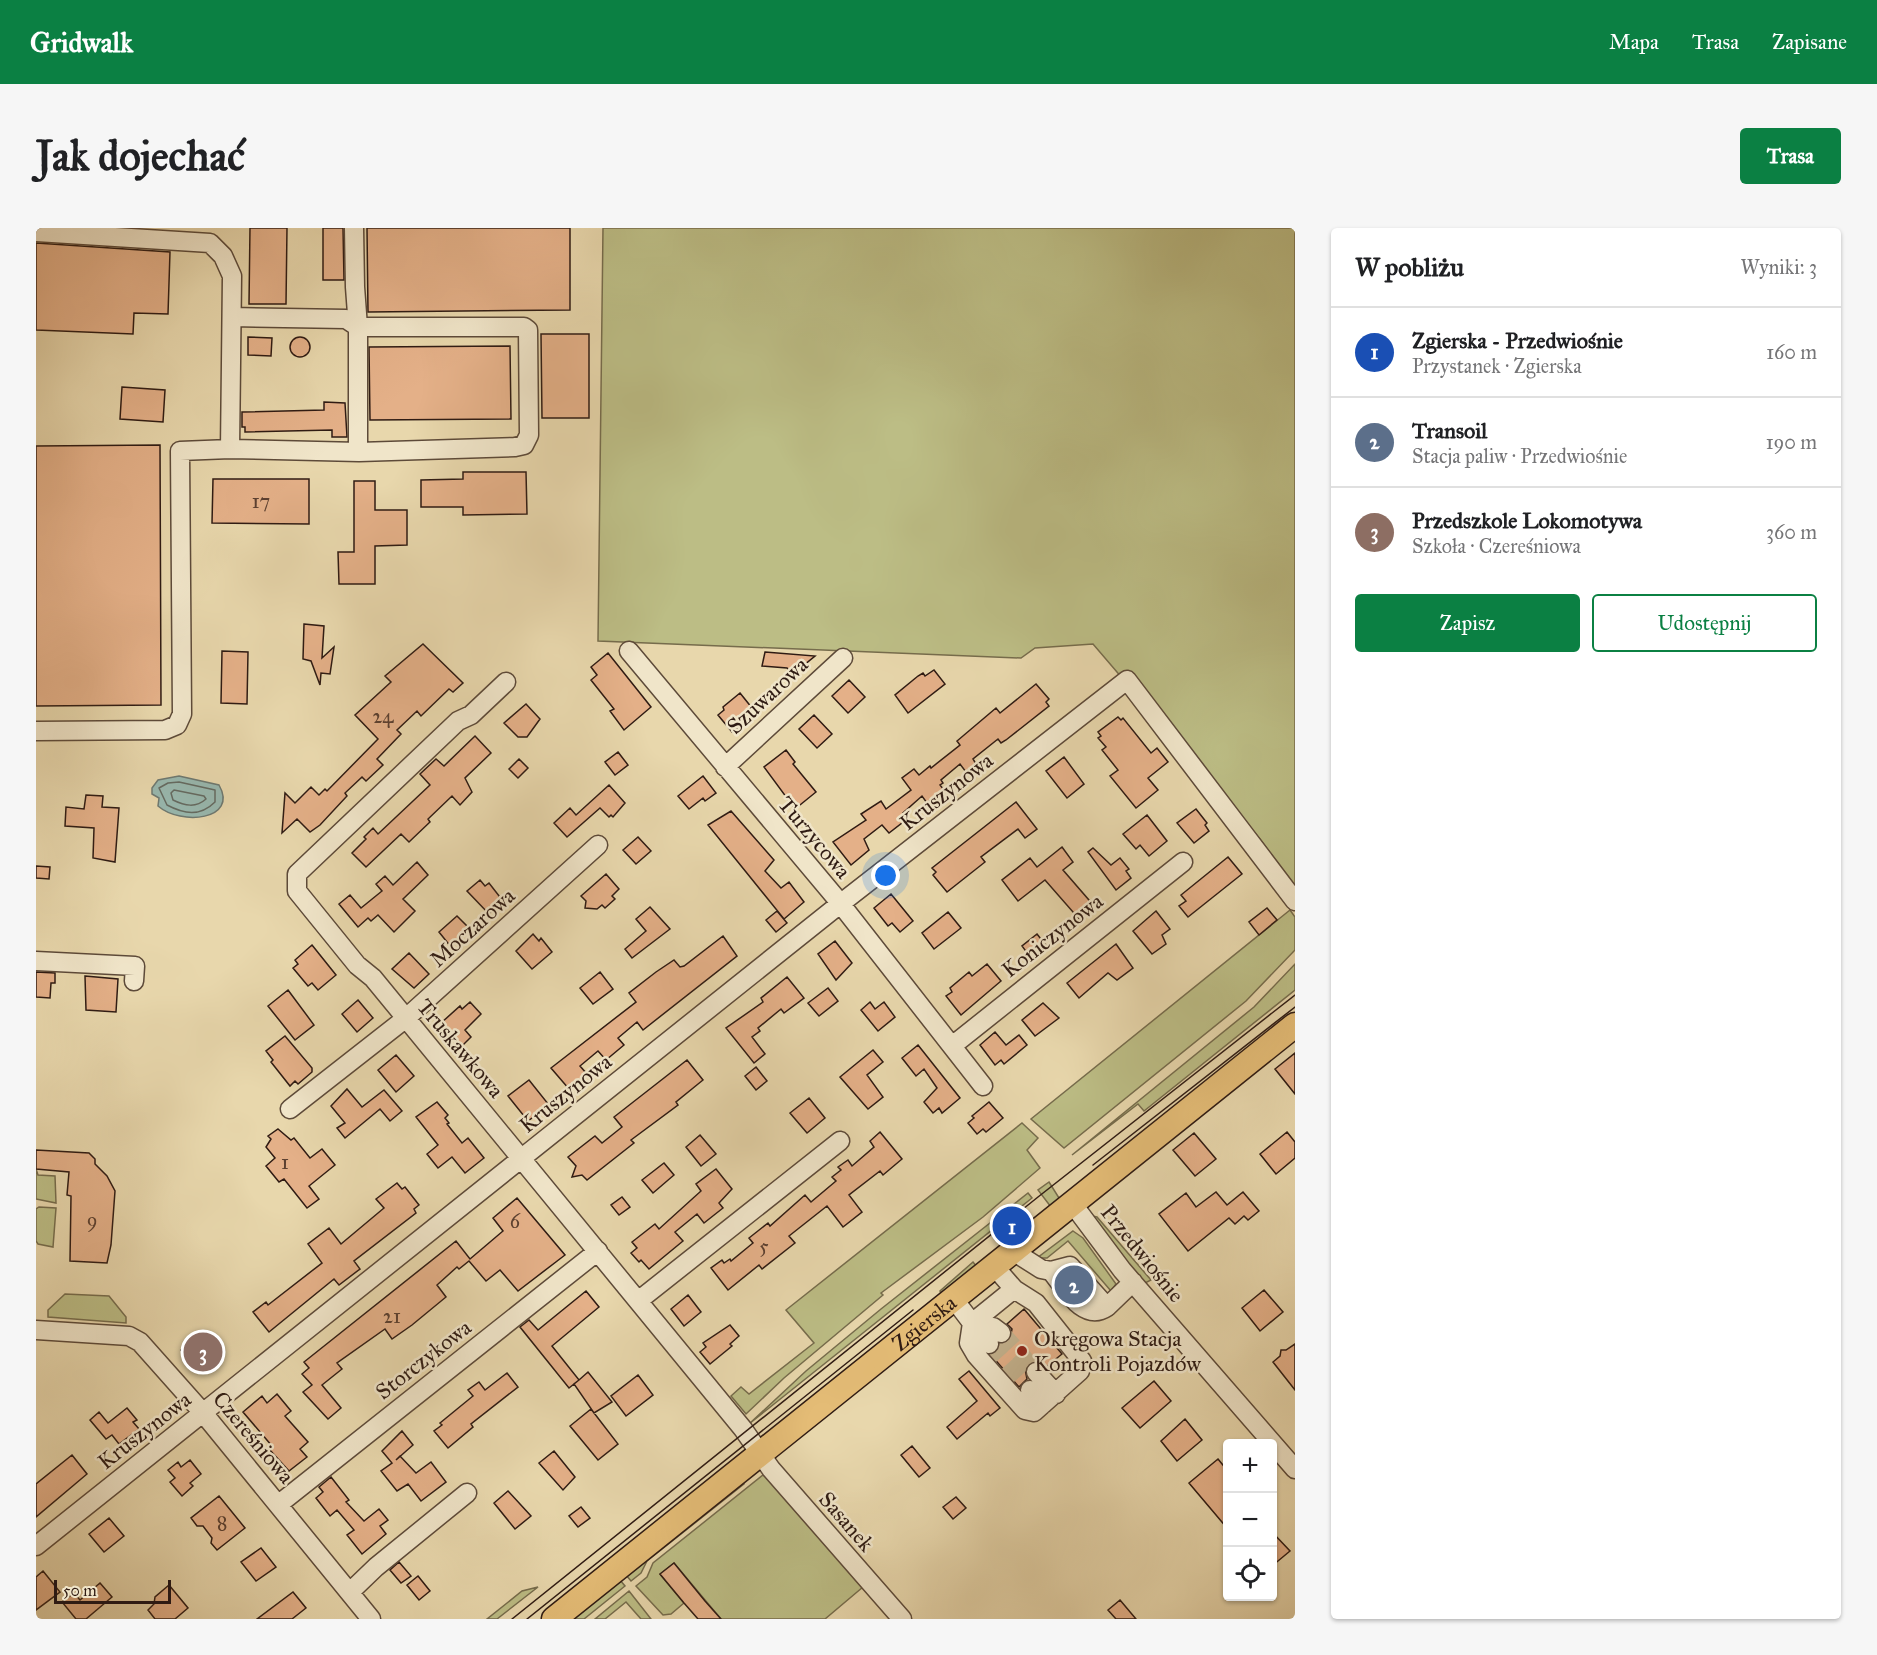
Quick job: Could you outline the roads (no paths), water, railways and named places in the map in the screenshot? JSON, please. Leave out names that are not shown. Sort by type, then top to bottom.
[{"type":"main road","name":"Zgierska","points":[[554,1619],[759,1452],[1295,1025]]},
{"type":"street","points":[[354,228],[358,327],[358,451]]},
{"type":"street","points":[[36,232],[210,243],[223,256],[232,276],[230,449]]},
{"type":"street","points":[[36,730],[165,730],[177,725],[182,714],[180,451],[230,449],[358,451],[524,445],[530,423],[528,330],[524,327],[358,327],[346,319],[232,316]]},
{"type":"street","name":"Turzycowa","points":[[629,651],[840,904],[983,1086]]},
{"type":"street","name":"Szuwarowa","points":[[725,767],[843,658]]},
{"type":"street","name":"Kruszynowa","points":[[36,1546],[840,904],[1127,680],[1295,901]]},
{"type":"street","name":"Truskawkowa","points":[[506,682],[471,715],[458,722],[297,874],[295,886],[300,897],[357,965],[373,978],[743,1429],[759,1452]]},
{"type":"street","name":"Moczarowa","points":[[290,1109],[405,1019],[598,845]]},
{"type":"street","name":"Koniczynowa","points":[[952,1046],[1183,862]]},
{"type":"street","points":[[36,961],[135,966],[134,981]]},
{"type":"street","points":[[638,1301],[840,1141]]},
{"type":"street","name":"Przedwiośnie","points":[[1072,1203],[1133,1282],[1295,1469]]},
{"type":"street","name":"Storczykowa","points":[[279,1504],[598,1251]]},
{"type":"street","points":[[1013,1251],[1033,1265],[1051,1271],[1067,1266],[1073,1268],[1107,1307],[1133,1282]]},
{"type":"street","points":[[994,1266],[1014,1289],[1036,1304],[1082,1360],[1080,1371],[1034,1412],[1024,1410],[976,1355],[969,1342],[972,1323],[1014,1289]]},
{"type":"street","points":[[953,1298],[972,1323],[995,1338]]},
{"type":"street","name":"Czereśniowa","points":[[36,1330],[129,1336],[140,1342],[204,1414],[371,1619]]},
{"type":"street","points":[[1036,1372],[1049,1399]]},
{"type":"street","points":[[1030,1390],[1049,1399]]},
{"type":"street","name":"Sasanek","points":[[759,1452],[902,1619]]},
{"type":"street","points":[[350,1592],[376,1567],[467,1493]]},
{"type":"water","points":[[179,776],[219,785],[223,797],[221,806],[215,812],[205,816],[193,817],[180,816],[158,806],[159,798],[152,794],[152,788],[158,780]]},
{"type":"tunnel","points":[[1001,1333],[1036,1372]]},
{"type":"tunnel","points":[[989,1344],[1030,1390]]},
{"type":"tram line","points":[[512,1619],[1038,1197],[1295,995]]},
{"type":"tram line","points":[[1093,1165],[1295,1007]]},
{"type":"tram line","points":[[527,1619],[913,1310]]},
{"type":"place","name":"Zgierska - Przedwiośnie","points":[[1012,1226]]},
{"type":"place","name":"Transoil","points":[[1074,1285]]},
{"type":"place","name":"Okręgowa Stacja Kontroli Pojazdów","points":[[1022,1351]]},
{"type":"place","name":"Przedszkole Lokomotywa","points":[[203,1352]]}]
